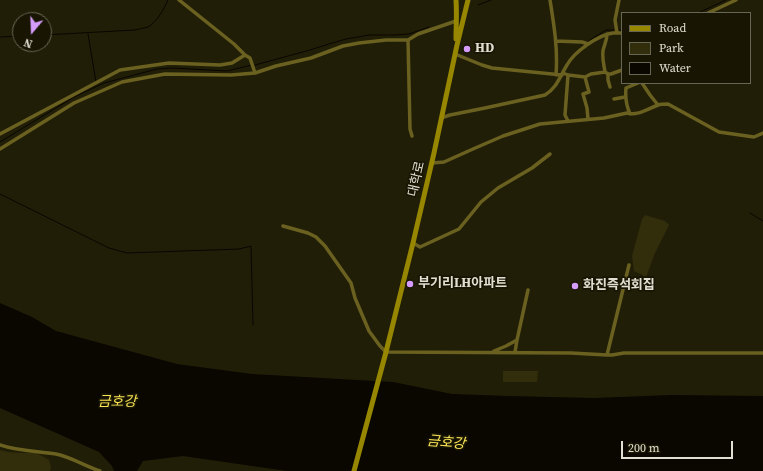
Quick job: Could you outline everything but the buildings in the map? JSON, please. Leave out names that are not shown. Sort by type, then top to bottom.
[{"type":"main road","points":[[456,0],[456,45]]},
{"type":"main road","name":"대학로","points":[[354,471],[413,243],[467,1]]},
{"type":"street","points":[[179,0],[234,44],[245,56],[250,58],[254,68]]},
{"type":"street","points":[[550,0],[556,41],[556,74]]},
{"type":"street","points":[[617,33],[615,20],[619,0]]},
{"type":"street","points":[[710,12],[736,0]]},
{"type":"street","points":[[0,149],[74,103],[122,82],[164,74],[231,75],[254,68],[276,66],[311,58],[343,46],[386,40],[408,40],[418,34],[456,21]]},
{"type":"street","points":[[442,118],[545,95],[549,93],[557,84],[566,65],[588,44],[607,34],[621,33]]},
{"type":"street","points":[[607,34],[602,61],[607,73],[610,87]]},
{"type":"street","points":[[408,40],[410,129],[412,136]]},
{"type":"street","points":[[556,41],[582,42],[588,44]]},
{"type":"street","points":[[454,54],[492,68],[585,77],[591,74],[611,74],[621,70]]},
{"type":"street","points":[[0,134],[120,70],[169,62],[220,66],[235,62],[245,56]]},
{"type":"street","points":[[568,75],[565,116],[568,121]]},
{"type":"street","points":[[585,77],[589,92],[583,94],[588,119]]},
{"type":"street","points":[[630,114],[626,105],[626,88],[636,84]]},
{"type":"street","points":[[643,84],[658,105]]},
{"type":"street","points":[[614,99],[625,97]]},
{"type":"street","points":[[432,163],[444,162],[503,136],[532,126],[643,112],[658,105],[668,104],[719,132],[754,137],[763,133]]},
{"type":"street","points":[[413,243],[420,247],[459,229],[481,202],[487,197],[498,188],[532,168],[550,154]]},
{"type":"street","points":[[283,226],[316,236],[325,246],[351,283],[355,298],[369,331],[386,352],[515,352],[607,355],[624,353],[763,353]]},
{"type":"street","points":[[607,355],[628,265]]},
{"type":"street","points":[[515,352],[528,290]]},
{"type":"street","points":[[491,352],[517,340]]},
{"type":"street","points":[[0,445],[9,448],[65,456],[100,471]]},
{"type":"green space","points":[[645,215],[665,221],[669,225],[655,253],[644,283],[643,275],[634,271],[632,256],[642,219]]},
{"type":"green space","points":[[503,371],[538,371],[537,382],[503,382]]},
{"type":"green space","points":[[0,450],[24,453],[35,452],[49,460],[51,467],[50,471],[0,471]]},
{"type":"water","name":"금호강","points":[[0,303],[32,317],[56,331],[177,364],[252,374],[393,382],[452,394],[594,398],[671,395],[763,396],[763,471],[287,471],[183,456],[143,461],[137,471],[114,471],[112,466],[99,452],[0,408]]},
{"type":"waterway","points":[[52,35],[135,30],[148,27],[157,19],[168,0]]},
{"type":"waterway","points":[[478,5],[491,0]]},
{"type":"waterway","points":[[700,12],[726,0]]},
{"type":"waterway","points":[[255,65],[346,39],[369,35],[409,34],[429,27]]},
{"type":"waterway","points":[[590,40],[606,30],[614,30]]},
{"type":"waterway","points":[[88,34],[96,82]]},
{"type":"waterway","points":[[0,37],[12,36]]},
{"type":"waterway","points":[[0,142],[74,97],[104,83],[157,69],[173,68],[227,71],[252,65]]},
{"type":"waterway","points":[[0,194],[109,248],[127,253],[239,249],[251,246],[253,325]]},
{"type":"waterway","points":[[750,213],[763,221]]},
{"type":"place","name":"HD","points":[[467,49]]},
{"type":"place","name":"부기리LH아파트","points":[[410,284]]},
{"type":"place","name":"화진즉석회집","points":[[575,286]]}]
